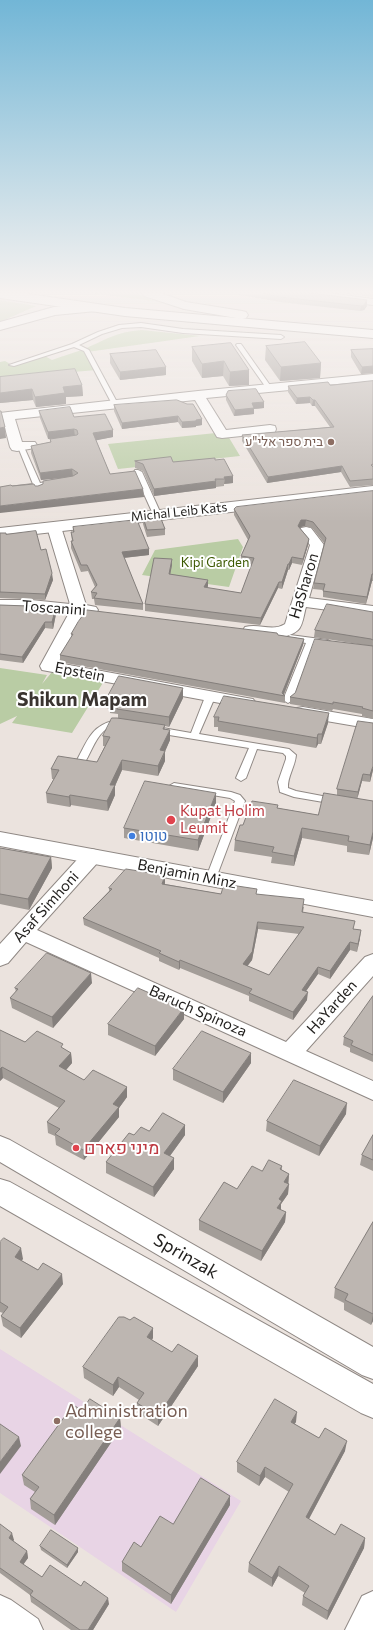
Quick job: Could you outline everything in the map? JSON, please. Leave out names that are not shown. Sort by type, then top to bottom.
[{"type":"main road","name":"Michal Leib Kats","points":[[0,533],[368,491]]},
{"type":"main road","name":"Benjamin Minz","points":[[0,839],[373,909]]},
{"type":"main road","name":"Sprinzak","points":[[0,1148],[373,1364]]},
{"type":"main road","points":[[0,1191],[373,1402]]},
{"type":"street","points":[[30,446],[17,447],[4,417],[198,395],[373,378]]},
{"type":"street","points":[[198,395],[222,434],[270,429]]},
{"type":"street","points":[[54,527],[79,609]]},
{"type":"street","name":"HaSharon","points":[[275,633],[285,632],[292,627],[317,545],[306,531]]},
{"type":"street","points":[[299,601],[373,611]]},
{"type":"street","name":"Toscanini","points":[[0,605],[31,605],[103,612]]},
{"type":"street","name":"Epstein","points":[[79,609],[48,666],[210,697],[373,724]]},
{"type":"street","points":[[236,628],[275,633]]},
{"type":"street","name":"Asaf Simhoni","points":[[0,958],[92,856]]},
{"type":"street","name":"Baruch Spinoza","points":[[23,932],[373,1091]]},
{"type":"street","name":"HaYarden","points":[[290,1053],[373,962]]},
{"type":"street","points":[[361,1630],[373,1607]]},
{"type":"street","points":[[0,1611],[27,1630]]},
{"type":"lane","points":[[96,369],[115,404]]},
{"type":"lane","points":[[257,369],[269,388]]},
{"type":"lane","points":[[30,446],[38,488]]},
{"type":"lane","points":[[138,472],[157,514]]},
{"type":"lane","points":[[0,490],[38,488],[66,481]]},
{"type":"lane","points":[[275,633],[281,636],[340,645]]},
{"type":"lane","points":[[288,700],[311,641]]},
{"type":"lane","points":[[194,736],[210,697]]},
{"type":"lane","points":[[82,760],[103,726],[116,723],[132,726]]},
{"type":"lane","points":[[147,728],[281,750],[291,755],[291,761],[282,786],[283,790],[294,794],[347,803]]},
{"type":"lane","points":[[242,778],[254,746]]},
{"type":"lane","points":[[174,786],[231,795],[237,797],[240,801],[211,878]]},
{"type":"shaded area","name":"Administration college","points":[[0,1349],[241,1501],[176,1612],[0,1493]]},
{"type":"green space","points":[[0,369],[97,370],[0,378]]},
{"type":"green space","points":[[216,433],[219,437],[228,436],[240,456],[118,469],[108,444]]},
{"type":"green space","name":"Kipi Garden","points":[[238,539],[243,547],[229,587],[142,575],[155,550]]},
{"type":"green space","points":[[0,668],[47,675],[42,684],[52,672],[104,681],[72,733],[12,723],[17,716],[0,724]]},
{"type":"building","points":[[75,369],[82,385],[63,387],[65,393],[35,397],[32,389],[0,393],[0,377]]},
{"type":"building","points":[[118,369],[147,369],[120,372]]},
{"type":"building","points":[[228,369],[249,370],[230,372]]},
{"type":"building","points":[[373,381],[373,464],[371,465],[373,467],[373,479],[350,481],[342,466],[268,477],[242,435],[334,427],[315,400],[310,397],[297,398],[288,386],[328,382],[330,385]]},
{"type":"building","points":[[256,389],[264,402],[252,403],[254,408],[235,410],[226,395],[228,391]]},
{"type":"building","points":[[177,400],[187,404],[193,404],[202,419],[182,422],[178,416],[122,423],[114,405]]},
{"type":"building","points":[[70,407],[74,417],[105,414],[113,430],[93,433],[110,474],[135,471],[143,489],[0,506],[0,487],[34,484],[35,486],[38,486],[43,484],[43,481],[73,476],[78,473],[72,469],[40,473],[31,446],[51,442],[50,439],[78,434],[77,430],[74,429],[48,432],[39,411]]},
{"type":"building","points":[[0,411],[5,427],[0,428]]},
{"type":"building","points":[[171,457],[173,462],[215,458],[215,460],[224,459],[233,476],[224,477],[225,479],[215,479],[216,481],[154,489],[143,464],[135,461]]},
{"type":"building","points":[[373,491],[373,574],[367,597],[323,591],[325,584],[314,583],[326,538],[313,522],[301,520],[298,526],[309,539],[303,559],[292,557],[282,582],[279,582],[261,618],[145,604],[154,558],[172,559],[169,574],[208,580],[204,587],[241,593],[254,558],[241,556],[250,536],[234,509],[236,507]]},
{"type":"building","points":[[160,516],[165,529],[147,530],[143,517]]},
{"type":"building","points":[[137,520],[149,549],[122,552],[143,604],[94,598],[97,593],[91,592],[97,585],[87,565],[81,565],[71,541],[73,541],[71,532],[74,532],[73,527]]},
{"type":"building","points":[[36,531],[41,550],[46,549],[52,573],[45,594],[0,592],[0,533],[6,534]]},
{"type":"building","points":[[327,604],[373,612],[373,640],[315,630]]},
{"type":"building","points":[[0,605],[56,607],[52,622],[45,622],[22,657],[0,654]]},
{"type":"building","points":[[87,610],[277,633],[278,635],[304,639],[282,693],[285,696],[60,655],[73,634],[71,634],[78,622]]},
{"type":"building","points":[[315,639],[373,646],[373,711],[362,708],[363,707],[290,697],[295,693]]},
{"type":"building","points":[[119,676],[183,688],[169,717],[117,709],[119,705],[109,703],[112,699],[107,698]]},
{"type":"building","points":[[224,696],[329,713],[322,734],[318,734],[317,738],[218,721],[219,717],[214,717]]},
{"type":"building","points":[[112,718],[165,725],[163,729],[170,730],[160,750],[165,751],[158,766],[122,760],[110,785],[115,785],[107,801],[46,793],[59,770],[51,769],[58,756],[97,762],[110,737],[103,736]]},
{"type":"building","points":[[358,721],[373,723],[373,766],[370,775],[363,774],[358,792],[337,789]]},
{"type":"building","points":[[145,781],[216,793],[198,840],[124,828]]},
{"type":"building","points":[[324,793],[373,801],[373,832],[370,845],[348,841],[349,836],[302,828],[294,856],[272,852],[274,847],[235,840],[240,825],[243,825],[252,801],[278,805],[277,808],[318,815]]},
{"type":"building","points":[[0,848],[51,857],[28,899],[0,894]]},
{"type":"building","points":[[126,869],[165,875],[162,884],[221,894],[224,884],[257,889],[256,894],[304,899],[302,912],[355,921],[353,929],[361,930],[358,944],[350,942],[330,971],[318,967],[302,990],[308,992],[293,1012],[249,993],[252,989],[180,960],[179,962],[159,953],[161,951],[83,918],[112,889],[109,888]],"holes":[[[258,922],[304,927],[269,975],[243,964],[252,952]]]},
{"type":"building","points":[[47,953],[91,973],[52,1017],[10,998],[18,989],[15,988]]},
{"type":"building","points":[[138,988],[184,1008],[155,1046],[108,1024]]},
{"type":"building","points":[[373,996],[373,1055],[351,1045],[353,1041],[344,1037]]},
{"type":"building","points":[[0,1030],[25,1042],[37,1031],[63,1044],[61,1047],[71,1053],[59,1066],[84,1080],[93,1070],[127,1087],[113,1104],[119,1107],[83,1150],[55,1134],[60,1129],[47,1122],[65,1101],[2,1067],[0,1069]]},
{"type":"building","points":[[202,1031],[251,1053],[223,1092],[173,1069]]},
{"type":"building","points":[[294,1080],[347,1103],[320,1146],[267,1121]]},
{"type":"building","points":[[163,1113],[185,1125],[164,1153],[174,1158],[153,1187],[106,1162],[129,1133],[134,1135],[141,1127],[149,1131]]},
{"type":"building","points":[[373,1135],[373,1160],[362,1155]]},
{"type":"building","points":[[269,1160],[282,1166],[280,1169],[289,1174],[284,1182],[289,1184],[279,1199],[282,1201],[277,1208],[286,1212],[262,1251],[199,1220],[224,1182],[237,1189],[252,1166],[262,1171]]},
{"type":"building","points":[[373,1222],[373,1314],[345,1300],[348,1294],[335,1288]]},
{"type":"building","points":[[4,1238],[21,1248],[15,1257],[38,1270],[43,1263],[62,1274],[20,1328],[1,1316],[8,1307],[0,1302],[0,1242]]},
{"type":"building","points":[[119,1317],[124,1317],[130,1320],[134,1317],[153,1328],[147,1337],[172,1352],[178,1344],[198,1356],[158,1416],[137,1403],[144,1393],[118,1377],[113,1385],[83,1367]]},
{"type":"building","points":[[90,1399],[120,1418],[54,1515],[30,1499],[39,1487],[22,1475],[73,1405],[82,1410]]},
{"type":"building","points":[[275,1399],[297,1412],[291,1422],[319,1438],[325,1428],[347,1441],[306,1517],[335,1535],[341,1524],[365,1538],[328,1611],[303,1596],[309,1586],[279,1566],[272,1578],[249,1563],[293,1484],[265,1467],[260,1476],[237,1462]]},
{"type":"building","points":[[0,1424],[19,1437],[0,1462]]},
{"type":"building","points":[[201,1478],[230,1496],[171,1595],[122,1562],[134,1542],[141,1547],[160,1516],[173,1524]]},
{"type":"building","points":[[0,1524],[12,1533],[9,1538],[27,1551],[20,1562],[42,1577],[50,1565],[81,1586],[84,1581],[108,1598],[88,1630],[80,1630],[30,1595],[33,1591],[0,1568]]},
{"type":"building","points":[[51,1530],[78,1548],[67,1565],[40,1546]]},
{"type":"place","name":"בית ספר אלי\"ע","points":[[331,442]]},
{"type":"place","name":"Kupat Holim Leumit","points":[[171,820]]},
{"type":"place","name":"טוטו","points":[[132,836]]},
{"type":"place","name":"מיני פארם","points":[[76,1148]]},
{"type":"place","name":"Administration college","points":[[57,1421]]},
{"type":"district","name":"Shikun Mapam","points":[[82,700]]}]
